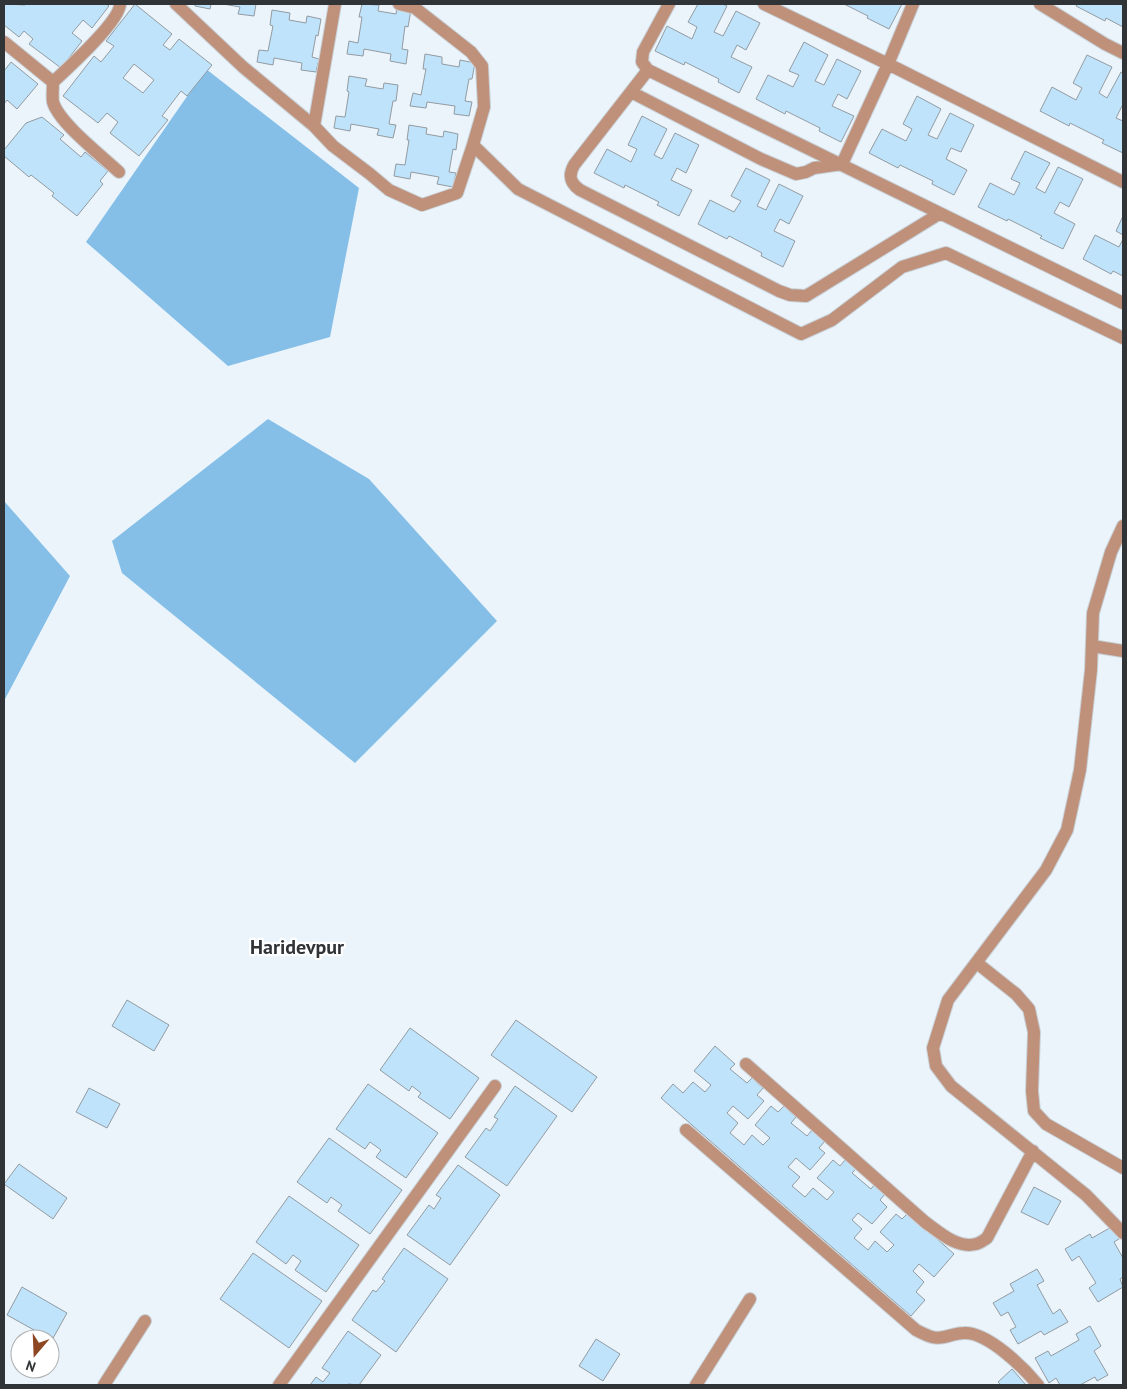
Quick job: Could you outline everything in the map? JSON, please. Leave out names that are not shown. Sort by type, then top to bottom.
[{"type":"street","points":[[119,172],[65,122],[57,112],[53,101],[53,82],[116,17],[120,4]]},
{"type":"street","points":[[176,4],[243,67],[314,126],[333,146],[389,190],[422,205],[457,193],[484,107],[482,66],[471,52],[416,6],[398,4]]},
{"type":"street","points":[[314,126],[335,4]]},
{"type":"street","points":[[669,4],[643,52],[642,62],[648,70],[1123,303]]},
{"type":"street","points":[[764,4],[1123,182]]},
{"type":"street","points":[[842,164],[913,4]]},
{"type":"street","points":[[1040,4],[1123,53]]},
{"type":"street","points":[[4,42],[53,82]]},
{"type":"street","points":[[648,70],[574,166],[570,177],[573,185],[779,291],[790,295],[806,296],[939,214]]},
{"type":"street","points":[[631,92],[761,159],[796,174],[814,168],[842,164]]},
{"type":"street","points":[[473,145],[518,189],[801,334],[832,320],[902,267],[946,253],[1123,338]]},
{"type":"street","points":[[1123,526],[1111,552],[1094,613],[1080,770],[1067,830],[1046,870],[948,1000],[933,1048],[936,1066],[950,1086],[1086,1195],[1123,1232]]},
{"type":"street","points":[[1092,646],[1123,651]]},
{"type":"street","points":[[977,963],[1016,994],[1030,1009],[1034,1032],[1032,1091],[1034,1111],[1046,1124],[1123,1168]]},
{"type":"street","points":[[746,1064],[924,1222],[949,1239],[964,1244],[977,1244],[987,1238],[1033,1151]]},
{"type":"street","points":[[279,1385],[495,1086]]},
{"type":"street","points":[[686,1130],[916,1330],[930,1337],[940,1339],[963,1332],[979,1337],[1004,1352],[1038,1385]]},
{"type":"street","points":[[696,1385],[750,1300]]},
{"type":"street","points":[[104,1385],[145,1321]]},
{"type":"water","points":[[206,69],[359,188],[330,337],[228,366],[86,242]]},
{"type":"water","points":[[268,419],[369,479],[497,621],[355,763],[122,573],[112,541]]},
{"type":"water","points":[[4,501],[70,576],[4,701]]},
{"type":"building","points":[[4,4],[106,4],[109,6],[92,28],[83,20],[72,33],[82,41],[61,68],[29,44],[33,39],[24,31],[19,37],[4,25]]},
{"type":"building","points":[[135,4],[172,34],[163,45],[170,50],[179,39],[212,65],[187,96],[181,91],[162,116],[168,120],[139,156],[110,133],[118,122],[107,113],[98,123],[63,96],[94,56],[101,62],[114,46],[106,41]],"holes":[[[134,64],[154,80],[143,93],[123,78]]]},
{"type":"building","points":[[195,4],[211,4],[210,9],[195,6]]},
{"type":"building","points":[[223,4],[256,4],[254,16],[238,14],[240,7]]},
{"type":"building","points":[[362,4],[379,5],[378,11],[396,14],[397,8],[411,10],[408,27],[405,26],[402,49],[408,50],[406,64],[390,61],[391,54],[364,49],[363,56],[347,54],[349,41],[358,43],[362,17],[359,17]]},
{"type":"building","points":[[698,4],[723,4],[727,6],[714,32],[723,36],[736,11],[760,23],[746,50],[737,45],[731,57],[752,67],[739,93],[718,82],[719,79],[685,62],[684,65],[655,51],[667,26],[692,39],[697,27],[688,22]]},
{"type":"building","points":[[844,4],[902,4],[889,29]]},
{"type":"building","points":[[1077,4],[1123,4],[1123,27],[1106,18],[1105,21],[1076,6]]},
{"type":"building","points":[[272,10],[290,13],[289,20],[306,23],[307,16],[321,19],[312,57],[319,59],[316,72],[301,70],[302,63],[274,58],[273,65],[257,62],[259,50],[268,51],[273,26],[270,25]]},
{"type":"building","points":[[804,42],[828,55],[815,81],[824,85],[837,59],[861,71],[847,99],[838,94],[832,106],[854,116],[841,142],[819,131],[820,128],[786,111],[785,114],[756,99],[768,75],[793,87],[799,75],[789,71]]},
{"type":"building","points":[[425,54],[442,57],[442,64],[459,67],[460,60],[475,63],[472,79],[469,79],[465,101],[472,102],[469,116],[454,114],[455,106],[427,102],[426,108],[410,106],[413,93],[421,95],[426,69],[423,69]]},
{"type":"building","points":[[1087,55],[1112,67],[1099,93],[1107,98],[1121,72],[1123,73],[1123,107],[1116,118],[1123,121],[1123,153],[1102,143],[1104,140],[1070,123],[1069,126],[1040,111],[1052,87],[1076,100],[1082,88],[1073,83]]},
{"type":"building","points":[[11,62],[38,84],[17,109],[7,100],[4,104],[4,71]]},
{"type":"building","points":[[349,76],[367,79],[365,86],[383,89],[384,83],[398,85],[396,101],[393,101],[389,124],[396,125],[393,138],[377,135],[379,129],[351,124],[350,131],[334,128],[336,116],[345,117],[349,92],[347,91]]},
{"type":"building","points":[[917,96],[941,109],[928,135],[937,139],[950,113],[974,125],[961,152],[951,148],[946,159],[967,170],[954,195],[932,184],[933,181],[900,165],[898,168],[869,153],[882,129],[906,141],[912,129],[903,124]]},
{"type":"building","points":[[642,116],[667,129],[654,155],[662,159],[675,133],[699,145],[686,173],[677,168],[671,180],[692,190],[679,216],[657,205],[659,202],[625,185],[624,188],[594,173],[607,149],[631,162],[637,149],[628,145]]},
{"type":"building","points":[[42,117],[64,135],[60,139],[81,157],[85,152],[108,171],[100,181],[103,184],[77,216],[52,196],[54,193],[31,175],[29,177],[4,156],[4,150],[26,123]]},
{"type":"building","points":[[409,125],[427,128],[426,134],[443,137],[444,131],[458,134],[456,150],[453,149],[449,172],[456,173],[453,187],[437,184],[439,177],[411,172],[410,179],[394,176],[396,164],[405,165]]},
{"type":"building","points":[[1025,151],[1050,163],[1036,188],[1045,193],[1058,167],[1083,179],[1069,207],[1060,202],[1054,213],[1075,224],[1063,249],[1008,219],[1007,221],[978,207],[990,183],[1014,195],[1020,183],[1011,179]]},
{"type":"building","points":[[746,168],[770,180],[757,206],[766,210],[779,184],[803,196],[789,224],[780,219],[774,231],[795,241],[783,267],[761,256],[762,253],[729,236],[727,239],[698,224],[710,200],[734,212],[741,201],[731,196]]},
{"type":"building","points":[[1123,216],[1123,235],[1116,231]]},
{"type":"building","points":[[1095,235],[1119,247],[1123,239],[1123,276],[1113,271],[1111,274],[1083,259]]},
{"type":"building","points":[[127,1000],[169,1025],[154,1051],[112,1026]]},
{"type":"building","points":[[516,1020],[597,1077],[572,1112],[491,1055]]},
{"type":"building","points":[[410,1028],[479,1078],[450,1119],[418,1097],[421,1093],[412,1086],[409,1091],[380,1070]]},
{"type":"building","points":[[715,1046],[735,1064],[730,1069],[747,1083],[752,1078],[763,1088],[757,1095],[764,1101],[748,1119],[733,1106],[727,1113],[738,1123],[730,1133],[744,1145],[752,1135],[763,1145],[770,1138],[755,1125],[771,1106],[778,1112],[784,1106],[796,1117],[791,1123],[807,1136],[812,1130],[825,1141],[819,1148],[825,1153],[810,1170],[796,1158],[788,1167],[800,1177],[792,1186],[805,1197],[813,1188],[827,1200],[834,1192],[817,1178],[833,1160],[840,1166],[846,1159],[856,1169],[852,1173],[871,1189],[874,1185],[885,1194],[880,1200],[887,1207],[872,1224],[858,1213],[852,1220],[862,1229],[854,1238],[868,1250],[875,1241],[887,1252],[894,1245],[880,1232],[896,1214],[902,1219],[908,1213],[954,1254],[934,1277],[919,1264],[913,1271],[924,1282],[916,1292],[925,1300],[911,1316],[661,1098],[673,1084],[683,1093],[693,1082],[705,1092],[711,1085],[694,1071]]},
{"type":"building","points":[[368,1084],[438,1133],[406,1178],[376,1157],[381,1150],[370,1142],[365,1149],[336,1129]]},
{"type":"building","points":[[515,1086],[557,1116],[507,1186],[465,1157],[486,1128],[490,1131],[498,1119],[494,1117]]},
{"type":"building","points":[[89,1088],[120,1104],[107,1128],[76,1112]]},
{"type":"building","points":[[329,1138],[402,1190],[370,1234],[338,1211],[342,1205],[331,1197],[327,1203],[297,1182]]},
{"type":"building","points":[[19,1164],[67,1198],[53,1219],[4,1184]]},
{"type":"building","points":[[458,1165],[500,1195],[450,1265],[407,1235],[429,1205],[434,1209],[441,1198],[436,1195]]},
{"type":"building","points":[[1034,1187],[1061,1201],[1048,1225],[1021,1212]]},
{"type":"building","points":[[289,1196],[359,1245],[326,1292],[295,1270],[301,1261],[293,1255],[286,1264],[256,1242]]},
{"type":"building","points":[[1115,1225],[1122,1237],[1114,1242],[1123,1258],[1123,1277],[1120,1279],[1123,1287],[1098,1302],[1089,1288],[1096,1283],[1079,1256],[1072,1261],[1065,1249],[1090,1234],[1092,1238]]},
{"type":"building","points":[[404,1248],[448,1279],[396,1352],[352,1320],[373,1290],[376,1292],[385,1281],[382,1279]]},
{"type":"building","points":[[253,1253],[322,1301],[289,1348],[220,1299]]},
{"type":"building","points":[[1037,1269],[1044,1281],[1037,1285],[1053,1314],[1060,1309],[1068,1322],[1044,1335],[1041,1331],[1018,1344],[1010,1330],[1016,1327],[1008,1312],[1001,1316],[993,1303],[1014,1291],[1010,1284]]},
{"type":"building","points":[[22,1287],[67,1313],[58,1329],[32,1329],[7,1315]]},
{"type":"building","points":[[1090,1326],[1101,1346],[1094,1351],[1108,1375],[1097,1381],[1095,1377],[1080,1385],[1060,1385],[1056,1378],[1049,1383],[1035,1358],[1048,1351],[1051,1356],[1079,1340],[1076,1334]]},
{"type":"building","points":[[348,1331],[381,1355],[359,1385],[310,1385],[316,1377],[323,1382],[330,1373],[322,1368]]},
{"type":"building","points":[[596,1339],[620,1354],[603,1381],[579,1366]]},
{"type":"building","points":[[1012,1369],[1026,1385],[1001,1385],[998,1382]]},
{"type":"district","name":"Haridevpur","points":[[297,947]]}]
